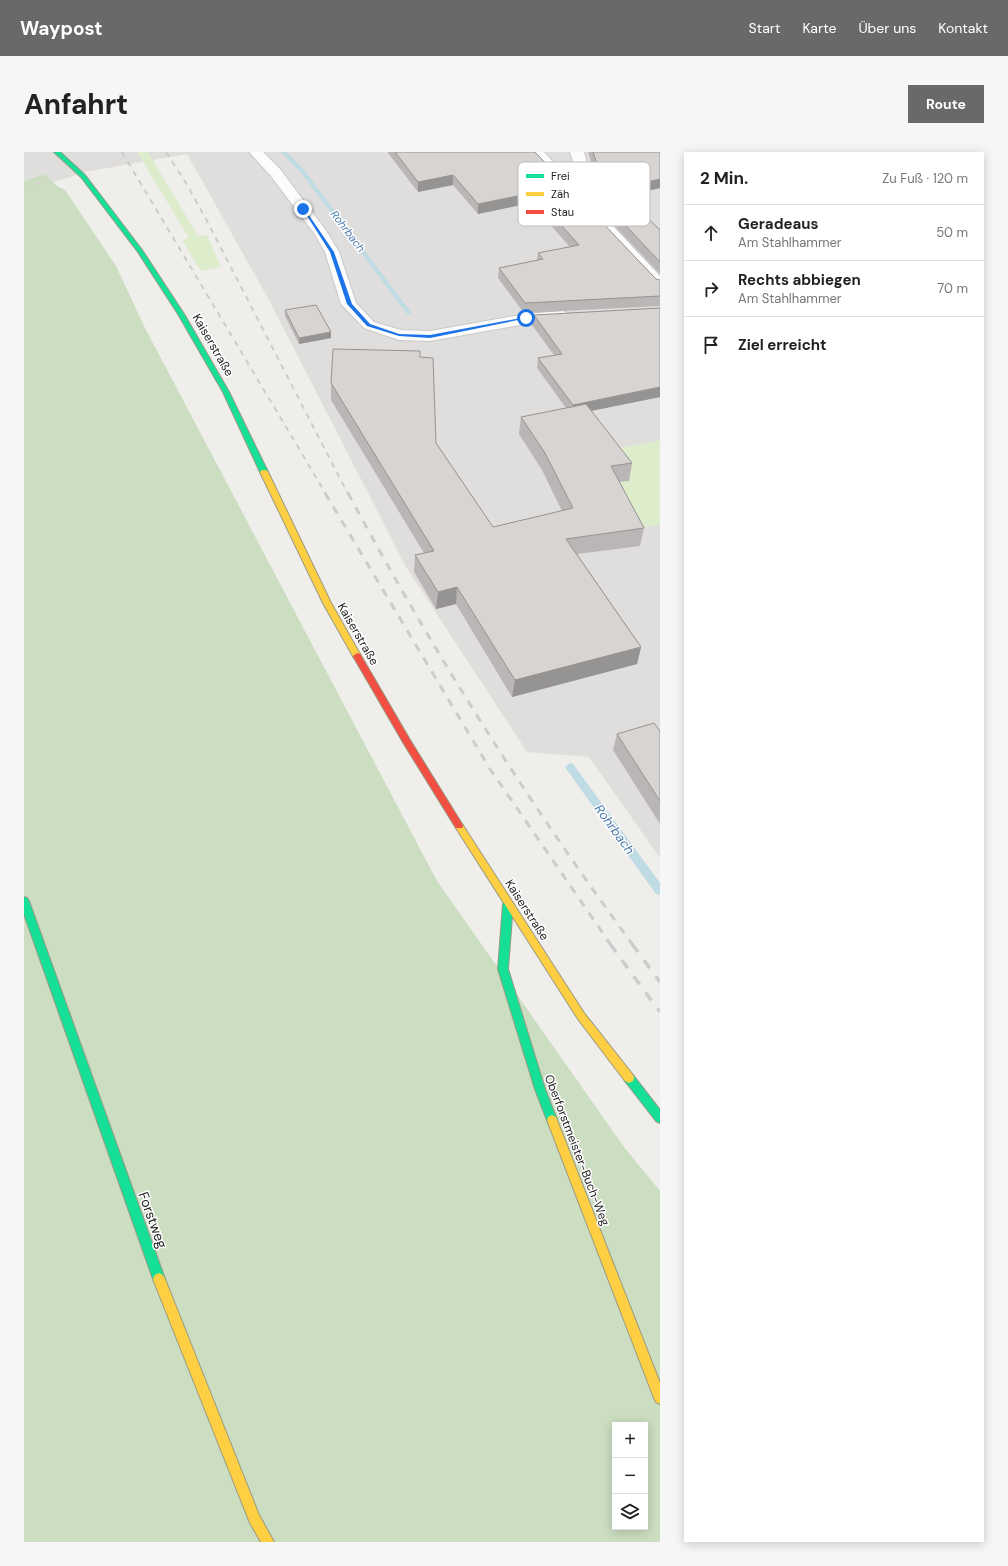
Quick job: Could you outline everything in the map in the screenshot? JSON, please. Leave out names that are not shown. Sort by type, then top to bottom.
[{"type":"main road","name":"Kaiserstraße","points":[[57,152],[81,174],[140,251],[192,333],[226,392],[327,603],[406,742],[508,904],[581,1016],[660,1118]]},
{"type":"main road","name":"Forstweg","points":[[24,901],[157,1274],[254,1519],[268,1542]]},
{"type":"main road","name":"Oberforstmeister-Buch-Weg","points":[[508,904],[503,969],[540,1089],[660,1398]]},
{"type":"street","points":[[256,152],[275,172],[320,232],[332,252],[350,304],[369,325],[399,335],[430,336],[526,318],[579,315]]},
{"type":"street","points":[[536,152],[545,162]]},
{"type":"street","points":[[577,152],[580,162]]},
{"type":"street","points":[[605,226],[660,285]]},
{"type":"shaded area","points":[[24,152],[660,152],[660,858],[589,757],[527,752],[406,567],[269,300],[187,154],[85,172],[52,183],[44,174],[24,181]]},
{"type":"green space","points":[[137,152],[148,152],[198,236],[207,235],[221,267],[201,271],[182,240],[189,238]]},
{"type":"green space","points":[[44,174],[57,186],[65,190],[116,266],[145,328],[437,881],[624,1147],[660,1191],[660,1542],[24,1542],[24,181]]},
{"type":"green space","points":[[660,440],[660,525],[632,529],[608,483],[624,481],[607,451]]},
{"type":"building","points":[[395,152],[535,152],[545,162],[518,162],[518,196],[478,204],[453,175],[418,182]]},
{"type":"building","points":[[593,152],[660,152],[660,179],[650,181],[650,162],[596,162]]},
{"type":"building","points":[[650,221],[660,229],[660,262],[626,226],[650,226]]},
{"type":"building","points":[[562,226],[606,226],[656,279],[660,280],[660,296],[525,303],[499,268],[543,259],[538,253],[579,245]]},
{"type":"building","points":[[316,305],[331,332],[299,338],[285,310]]},
{"type":"building","points":[[660,308],[660,387],[573,405],[538,358],[562,354],[534,315]]},
{"type":"building","points":[[333,349],[420,351],[420,357],[433,358],[436,443],[493,527],[573,508],[545,453],[521,417],[586,404],[632,463],[611,466],[644,528],[566,539],[641,647],[515,680],[457,587],[438,592],[415,555],[434,551],[331,383]]},
{"type":"building","points":[[654,723],[660,731],[660,801],[617,734]]},
{"type":"waterway","name":"Rohrbach","points":[[284,152],[303,172],[409,313]]},
{"type":"waterway","name":"Rohrbach","points":[[570,767],[660,891]]},
{"type":"railway","points":[[122,152],[326,494]]},
{"type":"railway","points":[[166,152],[186,183],[207,221],[348,494]]},
{"type":"railway","points":[[325,493],[490,769],[611,945]]},
{"type":"railway","points":[[348,493],[413,610],[482,724],[556,836],[633,945]]},
{"type":"railway","points":[[610,944],[660,1012]]},
{"type":"railway","points":[[632,944],[660,982]]},
{"type":"traffic: fast","points":[[57,152],[83,176],[140,251],[181,314],[226,392],[264,472]]},
{"type":"traffic: fast","points":[[24,901],[159,1279]]},
{"type":"traffic: fast","points":[[508,904],[503,969],[540,1089],[552,1120]]},
{"type":"traffic: fast","points":[[629,1078],[660,1118]]},
{"type":"traffic: slow","points":[[264,472],[327,603],[357,656]]},
{"type":"traffic: slow","points":[[459,826],[581,1016],[629,1078]]},
{"type":"traffic: slow","points":[[552,1120],[660,1398]]},
{"type":"traffic: slow","points":[[159,1279],[254,1519],[268,1542]]},
{"type":"traffic: jam","points":[[357,656],[407,742],[459,826]]},
{"type":"route","points":[[303,209],[320,232],[332,252],[350,304],[369,325],[399,335],[430,336],[470,330],[526,318]]}]
